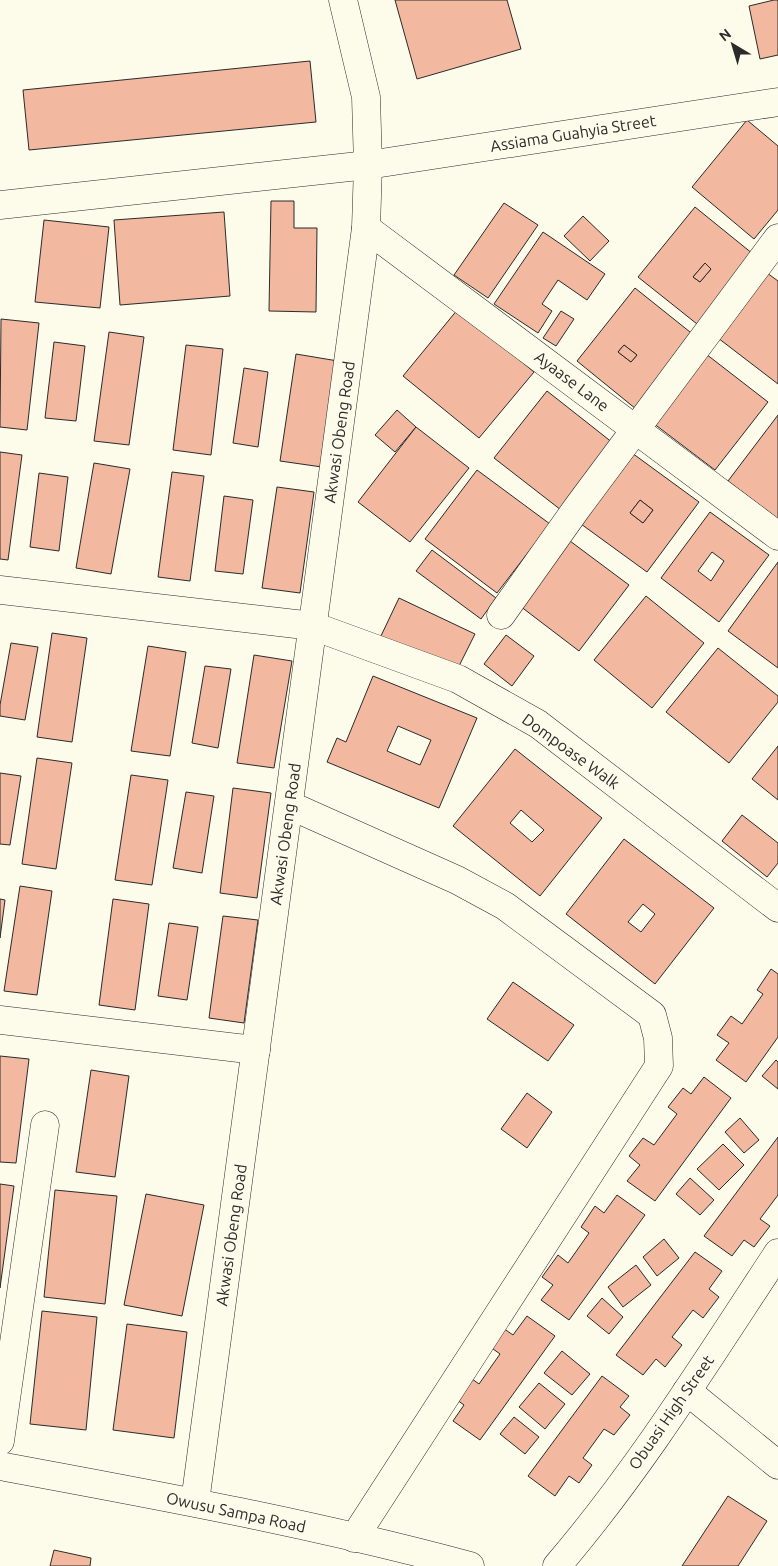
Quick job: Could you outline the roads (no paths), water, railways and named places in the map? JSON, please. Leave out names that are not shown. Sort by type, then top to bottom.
[{"type":"street","name":"Akwasi Obeng Road","points":[[195,1502],[366,228],[368,165],[366,97],[343,0]]},
{"type":"street","name":"Assiama Guahyia Street","points":[[0,205],[368,165],[778,102]]},
{"type":"street","name":"Ayaase Lane","points":[[366,228],[778,536]]},
{"type":"street","points":[[501,615],[577,508],[778,238]]},
{"type":"street","name":"Dompoase Walk","points":[[0,590],[313,626],[458,679],[538,724],[778,908]]},
{"type":"street","points":[[289,804],[457,880],[505,906],[652,1015],[658,1038],[659,1066],[354,1538]]},
{"type":"street","points":[[0,1020],[256,1050]]},
{"type":"street","points":[[0,1441],[45,1124]]},
{"type":"street","name":"Obuasi High Street","points":[[557,1566],[586,1532],[687,1391],[778,1253]]},
{"type":"street","points":[[687,1391],[778,1465]]},
{"type":"street","name":"Owusu Sampa Road","points":[[0,1466],[195,1502],[354,1538],[423,1560],[470,1566]]}]
